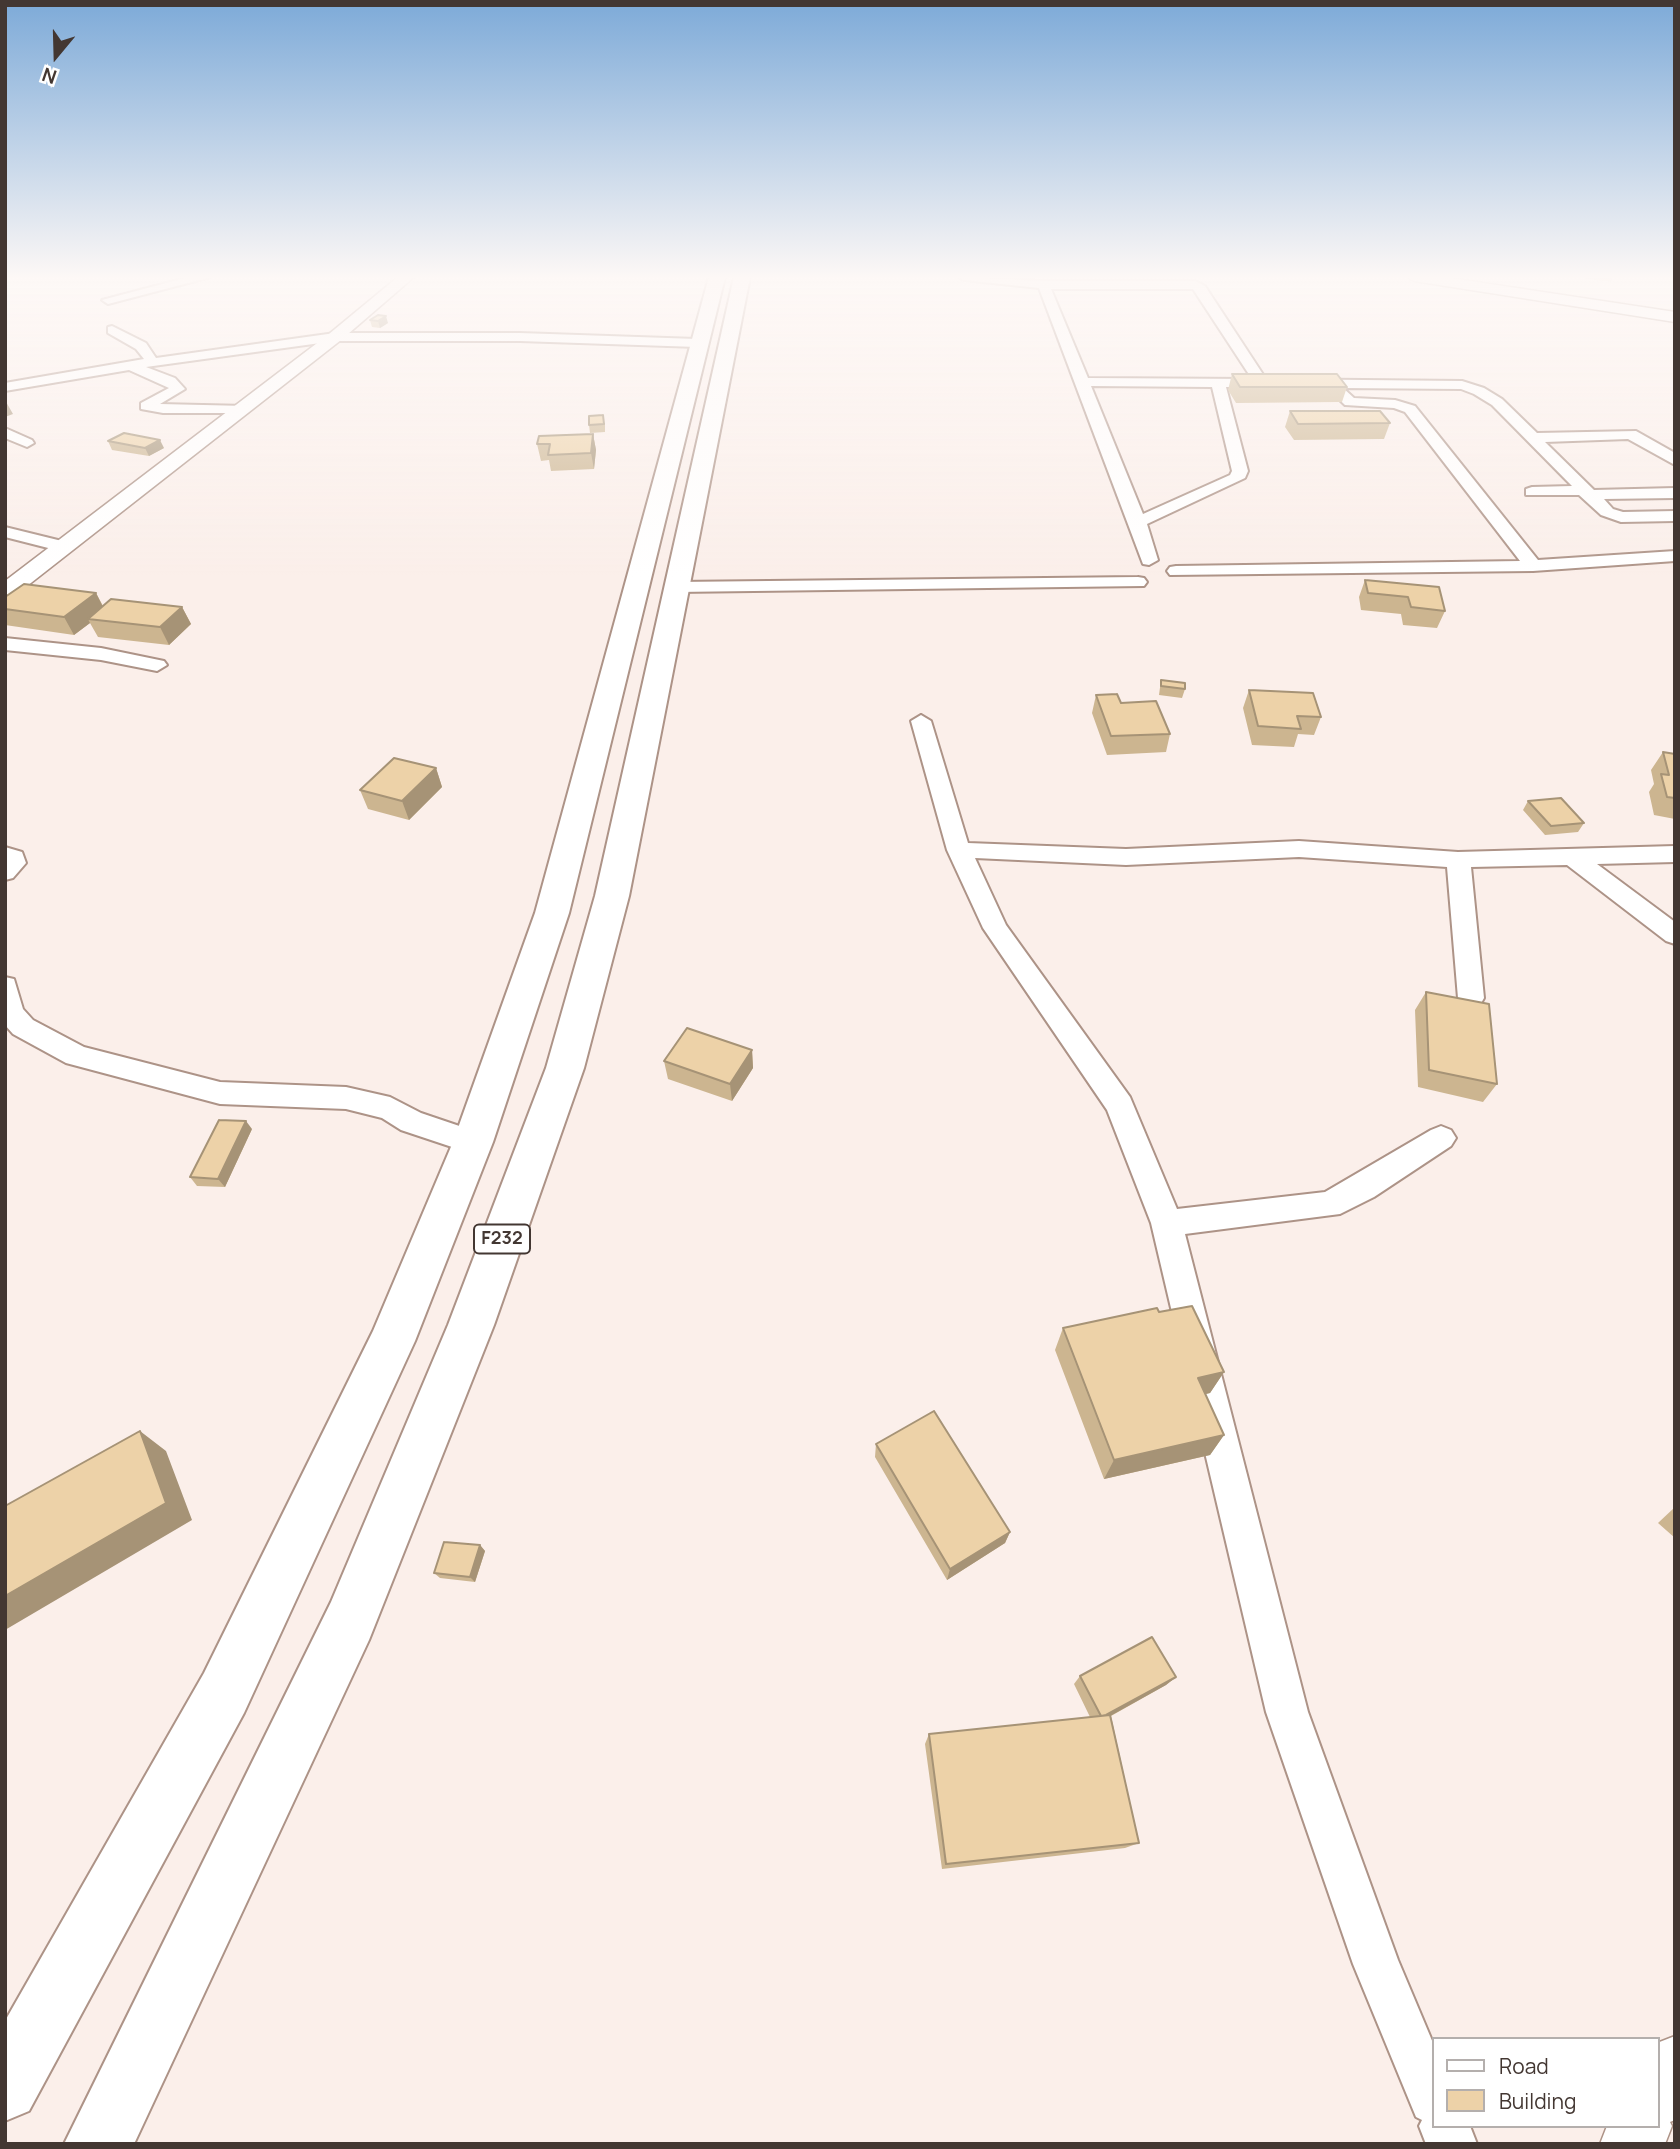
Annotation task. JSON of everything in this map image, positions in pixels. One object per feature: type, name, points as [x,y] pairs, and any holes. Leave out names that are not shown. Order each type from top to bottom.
[{"type":"highway","points":[[5,2087],[224,1693],[392,1341],[473,1142],[552,913],[688,377]]},
{"type":"highway","name":"F232","points":[[98,2144],[351,1621],[471,1325],[565,1068],[612,896],[721,377]]},
{"type":"street","points":[[5,387],[67,377]]},
{"type":"street","points":[[160,377],[170,381],[178,389],[146,406],[163,409],[242,409]]},
{"type":"street","points":[[5,592],[283,377]]},
{"type":"street","points":[[1081,377],[1138,522],[1149,560]]},
{"type":"street","points":[[1258,377],[1261,382]]},
{"type":"street","points":[[1083,382],[1462,385],[1490,397],[1585,493],[1613,515],[1672,519]]},
{"type":"street","points":[[1138,522],[1237,478],[1240,471],[1219,382]]},
{"type":"street","points":[[1328,382],[1350,402],[1395,404],[1409,409],[1533,566]]},
{"type":"street","points":[[5,432],[27,443]]},
{"type":"street","points":[[1531,438],[1631,434],[1675,460]]},
{"type":"street","points":[[1532,492],[1675,493]]},
{"type":"street","points":[[5,532],[64,547]]},
{"type":"street","points":[[1675,533],[1639,536],[1666,557],[1675,575]]},
{"type":"street","points":[[1145,580],[1135,562],[1149,560],[1165,563],[1177,571],[1533,566],[1666,557]]},
{"type":"street","points":[[678,580],[1145,580],[1177,578],[1177,571]]},
{"type":"street","points":[[5,644],[101,654],[157,665]]},
{"type":"street","points":[[921,721],[959,850],[995,928],[1119,1105],[1167,1223],[1287,1712],[1376,1964],[1432,2098]]},
{"type":"street","points":[[959,850],[1126,857],[1299,849],[1458,860],[1675,854]]},
{"type":"street","points":[[5,855],[14,857],[14,863],[5,872]]},
{"type":"street","points":[[1572,857],[1675,935]]},
{"type":"street","points":[[1458,860],[1471,998]]},
{"type":"street","points":[[5,986],[10,1013],[23,1027],[76,1056],[220,1093],[346,1098],[390,1108],[411,1122],[473,1142]]},
{"type":"street","points":[[1167,1223],[1329,1205],[1363,1188],[1441,1138]]},
{"type":"street","points":[[1659,2094],[1675,2066]]},
{"type":"street","points":[[1445,2128],[1452,2144]]},
{"type":"street","points":[[1631,2144],[1640,2128]]},
{"type":"building","points":[[1234,377],[1340,377],[1347,387],[1240,387]]},
{"type":"building","points":[[1290,411],[1380,411],[1390,423],[1298,424]]},
{"type":"building","points":[[603,415],[604,424],[589,425],[589,416]]},
{"type":"building","points":[[124,433],[160,440],[145,448],[108,441]]},
{"type":"building","points":[[593,434],[591,453],[548,455],[550,444],[537,444],[539,436]]},
{"type":"building","points":[[1365,580],[1439,587],[1445,611],[1411,607],[1408,597],[1368,593]]},
{"type":"building","points":[[24,584],[96,593],[64,617],[5,609],[5,597]]},
{"type":"building","points":[[111,599],[182,607],[160,627],[88,619]]},
{"type":"building","points":[[1161,680],[1185,683],[1185,689],[1161,686]]},
{"type":"building","points":[[1249,690],[1313,693],[1321,717],[1297,716],[1301,729],[1258,726]]},
{"type":"building","points":[[1117,694],[1121,703],[1156,701],[1170,734],[1111,736],[1096,695]]},
{"type":"building","points":[[1663,752],[1675,754],[1675,798],[1667,797],[1661,774],[1669,775]]},
{"type":"building","points":[[394,758],[436,768],[402,801],[360,790]]},
{"type":"building","points":[[1561,798],[1584,823],[1551,826],[1528,801]]},
{"type":"building","points":[[1426,992],[1489,1004],[1497,1084],[1429,1070]]},
{"type":"building","points":[[687,1028],[752,1050],[730,1084],[664,1061]]},
{"type":"building","points":[[219,1120],[246,1121],[218,1179],[190,1177]]},
{"type":"building","points":[[1192,1306],[1224,1372],[1198,1378],[1224,1435],[1114,1460],[1063,1328],[1157,1308],[1159,1312]]},
{"type":"building","points":[[934,1411],[1010,1532],[950,1569],[876,1444]]},
{"type":"building","points":[[140,1431],[166,1503],[5,1596],[5,1506]]},
{"type":"building","points":[[444,1542],[480,1545],[470,1577],[434,1573]]},
{"type":"building","points":[[1152,1637],[1176,1677],[1101,1716],[1080,1676]]},
{"type":"building","points":[[1110,1715],[1139,1843],[946,1864],[929,1734]]}]
